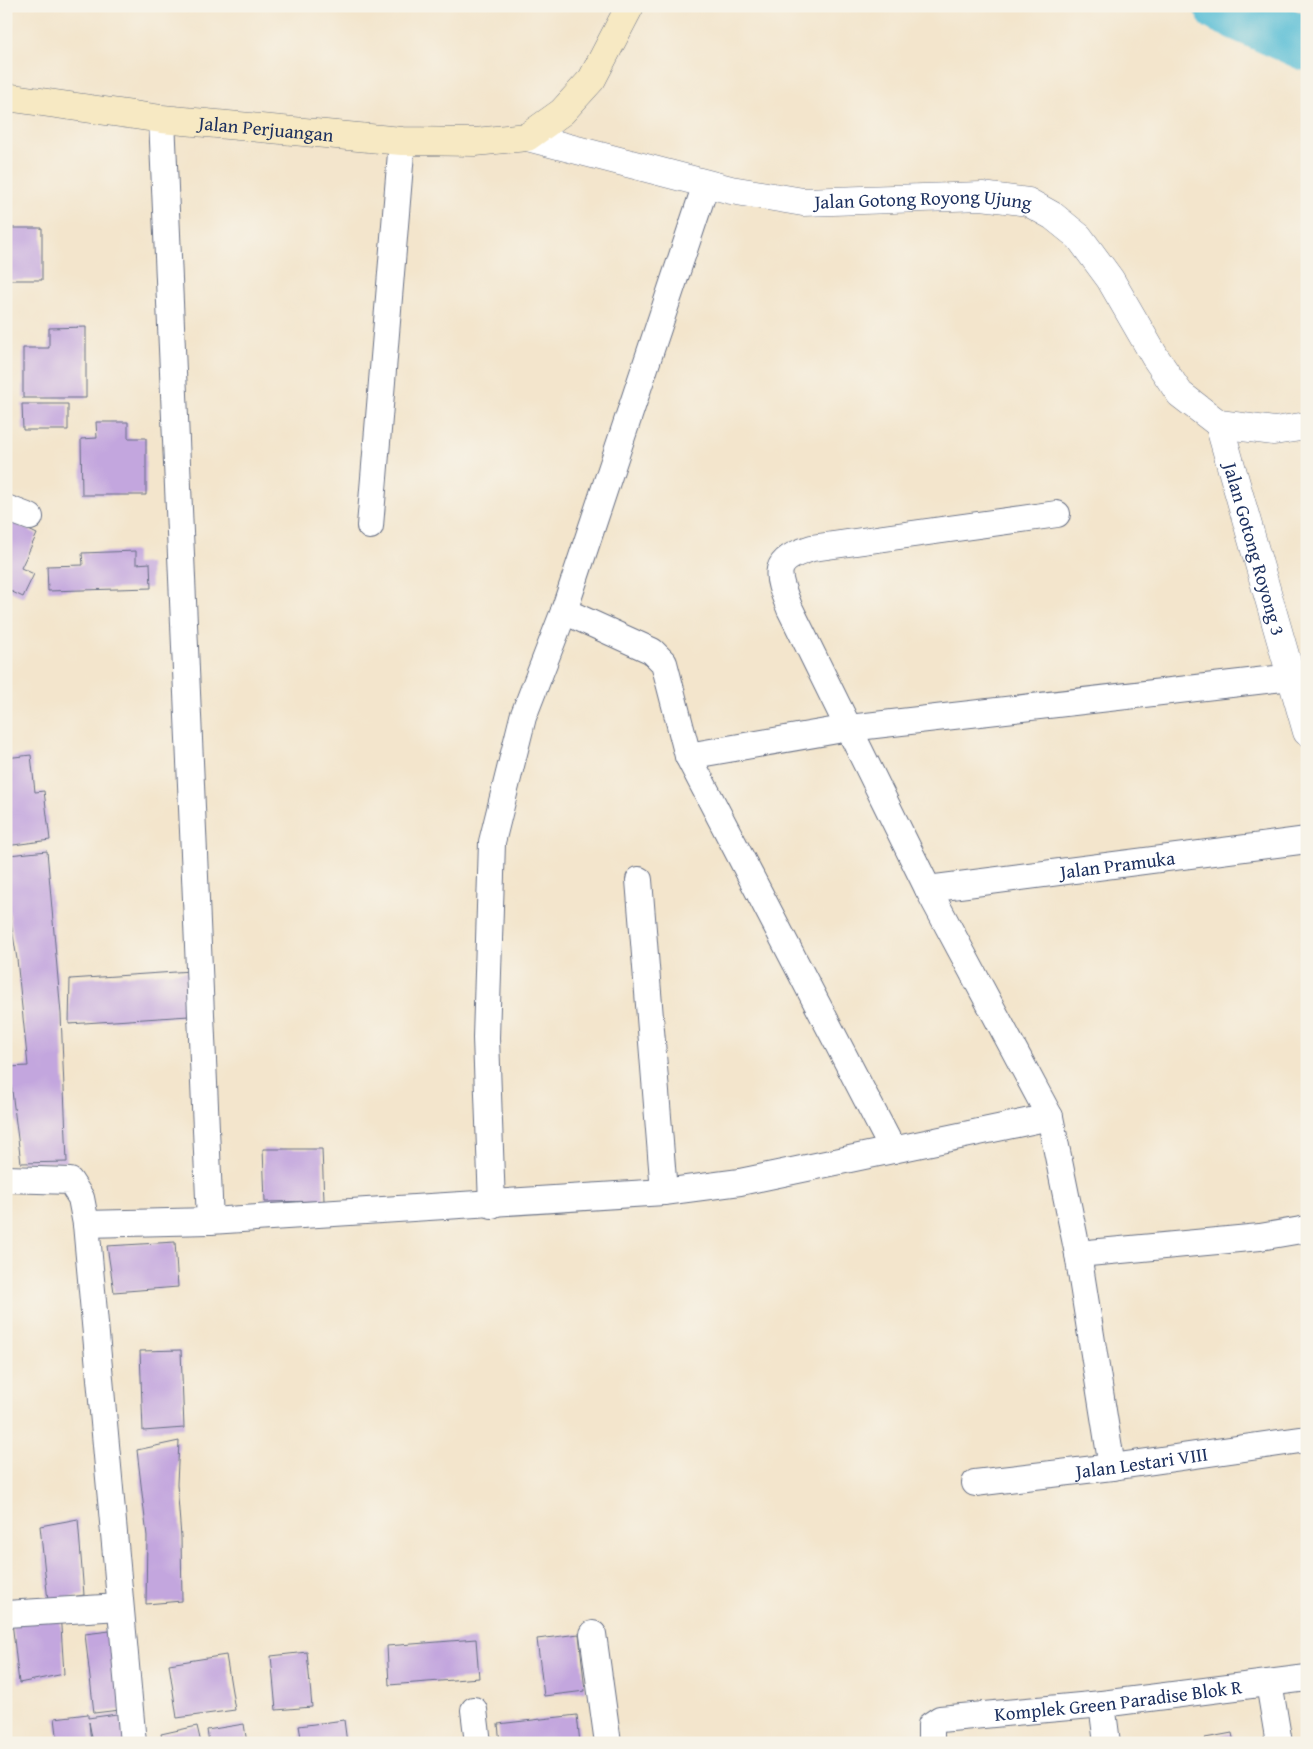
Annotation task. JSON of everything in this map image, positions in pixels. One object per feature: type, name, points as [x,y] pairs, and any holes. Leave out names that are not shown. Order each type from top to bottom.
[{"type":"main road","points":[[527,137],[562,112],[592,79],[630,6]]},
{"type":"main road","name":"Jalan Perjuangan","points":[[6,97],[162,119],[402,142],[475,142],[527,137]]},
{"type":"street","points":[[162,119],[210,1221]]},
{"type":"street","name":"Jalan Gotong Royong Ujung","points":[[527,137],[706,184],[803,202],[982,196],[1028,202],[1053,216],[1079,237],[1110,279],[1155,357],[1180,394],[1219,424]]},
{"type":"street","points":[[370,526],[402,142]]},
{"type":"street","points":[[492,1205],[486,1038],[492,842],[523,717],[564,611],[706,184]]},
{"type":"street","points":[[1219,424],[1274,431],[1307,426]]},
{"type":"street","name":"Jalan Gotong Royong 3","points":[[1219,424],[1307,732]]},
{"type":"street","points":[[6,508],[30,517]]},
{"type":"street","points":[[1057,514],[812,548],[792,554],[784,560],[780,569],[779,583],[928,889],[1050,1117],[1078,1254],[1112,1467]]},
{"type":"street","points":[[564,611],[652,650],[664,663],[688,756],[893,1150]]},
{"type":"street","points":[[688,756],[848,728],[1292,677]]},
{"type":"street","name":"Jalan Pramuka","points":[[928,889],[1307,840]]},
{"type":"street","points":[[639,880],[664,1192]]},
{"type":"street","points":[[86,1224],[210,1221],[492,1205],[664,1192],[740,1182],[1050,1117]]},
{"type":"street","points":[[6,1179],[70,1181],[81,1198],[86,1224],[133,1743]]},
{"type":"street","points":[[1078,1254],[1260,1237],[1307,1229]]},
{"type":"street","name":"Jalan Lestari VIII","points":[[975,1483],[1112,1467],[1307,1438]]},
{"type":"street","points":[[6,1614],[120,1607]]},
{"type":"street","points":[[593,1634],[608,1743]]},
{"type":"street","name":"Komplek Green Paradise Blok R","points":[[931,1734],[940,1720],[1102,1704],[1307,1678]]},
{"type":"street","points":[[1270,1683],[1279,1743]]},
{"type":"street","points":[[1102,1704],[1107,1743]]},
{"type":"street","points":[[474,1710],[478,1743]]},
{"type":"building","points":[[7,228],[42,228],[42,280],[7,280]]},
{"type":"building","points":[[86,327],[86,398],[23,398],[23,348],[49,348],[49,328]]},
{"type":"building","points":[[22,404],[68,404],[68,430],[23,430]]},
{"type":"building","points":[[96,422],[128,422],[128,438],[146,438],[146,495],[82,495],[81,439],[97,438]]},
{"type":"building","points":[[6,519],[37,534],[21,568],[34,574],[23,597],[6,589]]},
{"type":"building","points":[[136,551],[136,564],[150,563],[151,588],[48,591],[47,566],[83,565],[82,553]]},
{"type":"building","points":[[31,755],[35,792],[44,791],[50,840],[6,846],[6,758]]},
{"type":"building","points":[[47,851],[61,1014],[67,1162],[21,1163],[9,1067],[28,1066],[17,959],[8,905],[9,855]]},
{"type":"building","points":[[191,971],[189,1016],[69,1024],[70,979]]},
{"type":"building","points":[[263,1149],[322,1149],[324,1201],[265,1202]]},
{"type":"building","points":[[175,1242],[178,1287],[114,1292],[107,1246]]},
{"type":"building","points":[[181,1350],[184,1428],[143,1431],[140,1351]]},
{"type":"building","points":[[179,1441],[177,1484],[181,1537],[182,1601],[146,1604],[147,1536],[137,1450]]},
{"type":"building","points":[[78,1519],[84,1595],[48,1601],[40,1526]]},
{"type":"building","points":[[60,1611],[64,1674],[19,1683],[11,1613]]},
{"type":"building","points":[[118,1630],[128,1709],[94,1713],[85,1634]]},
{"type":"building","points":[[579,1634],[585,1691],[544,1696],[537,1639]]},
{"type":"building","points":[[476,1639],[479,1678],[389,1685],[387,1646]]},
{"type":"building","points":[[307,1652],[312,1707],[276,1710],[271,1656]]},
{"type":"building","points":[[226,1655],[235,1710],[177,1718],[169,1664]]},
{"type":"building","points":[[6,1659],[10,1677],[6,1678]]},
{"type":"building","points":[[124,1713],[128,1743],[93,1743],[89,1722],[91,1743],[58,1743],[55,1718],[88,1714],[88,1718]]},
{"type":"building","points":[[577,1715],[580,1743],[500,1743],[498,1724]]},
{"type":"building","points":[[344,1720],[347,1743],[302,1743],[299,1726]]},
{"type":"building","points":[[244,1724],[247,1743],[209,1743],[207,1730]]},
{"type":"building","points":[[197,1726],[201,1743],[163,1743],[161,1734]]},
{"type":"building","points":[[1232,1733],[1234,1743],[1205,1743],[1205,1738]]},
{"type":"waterway","points":[[1221,6],[1307,44]]}]
